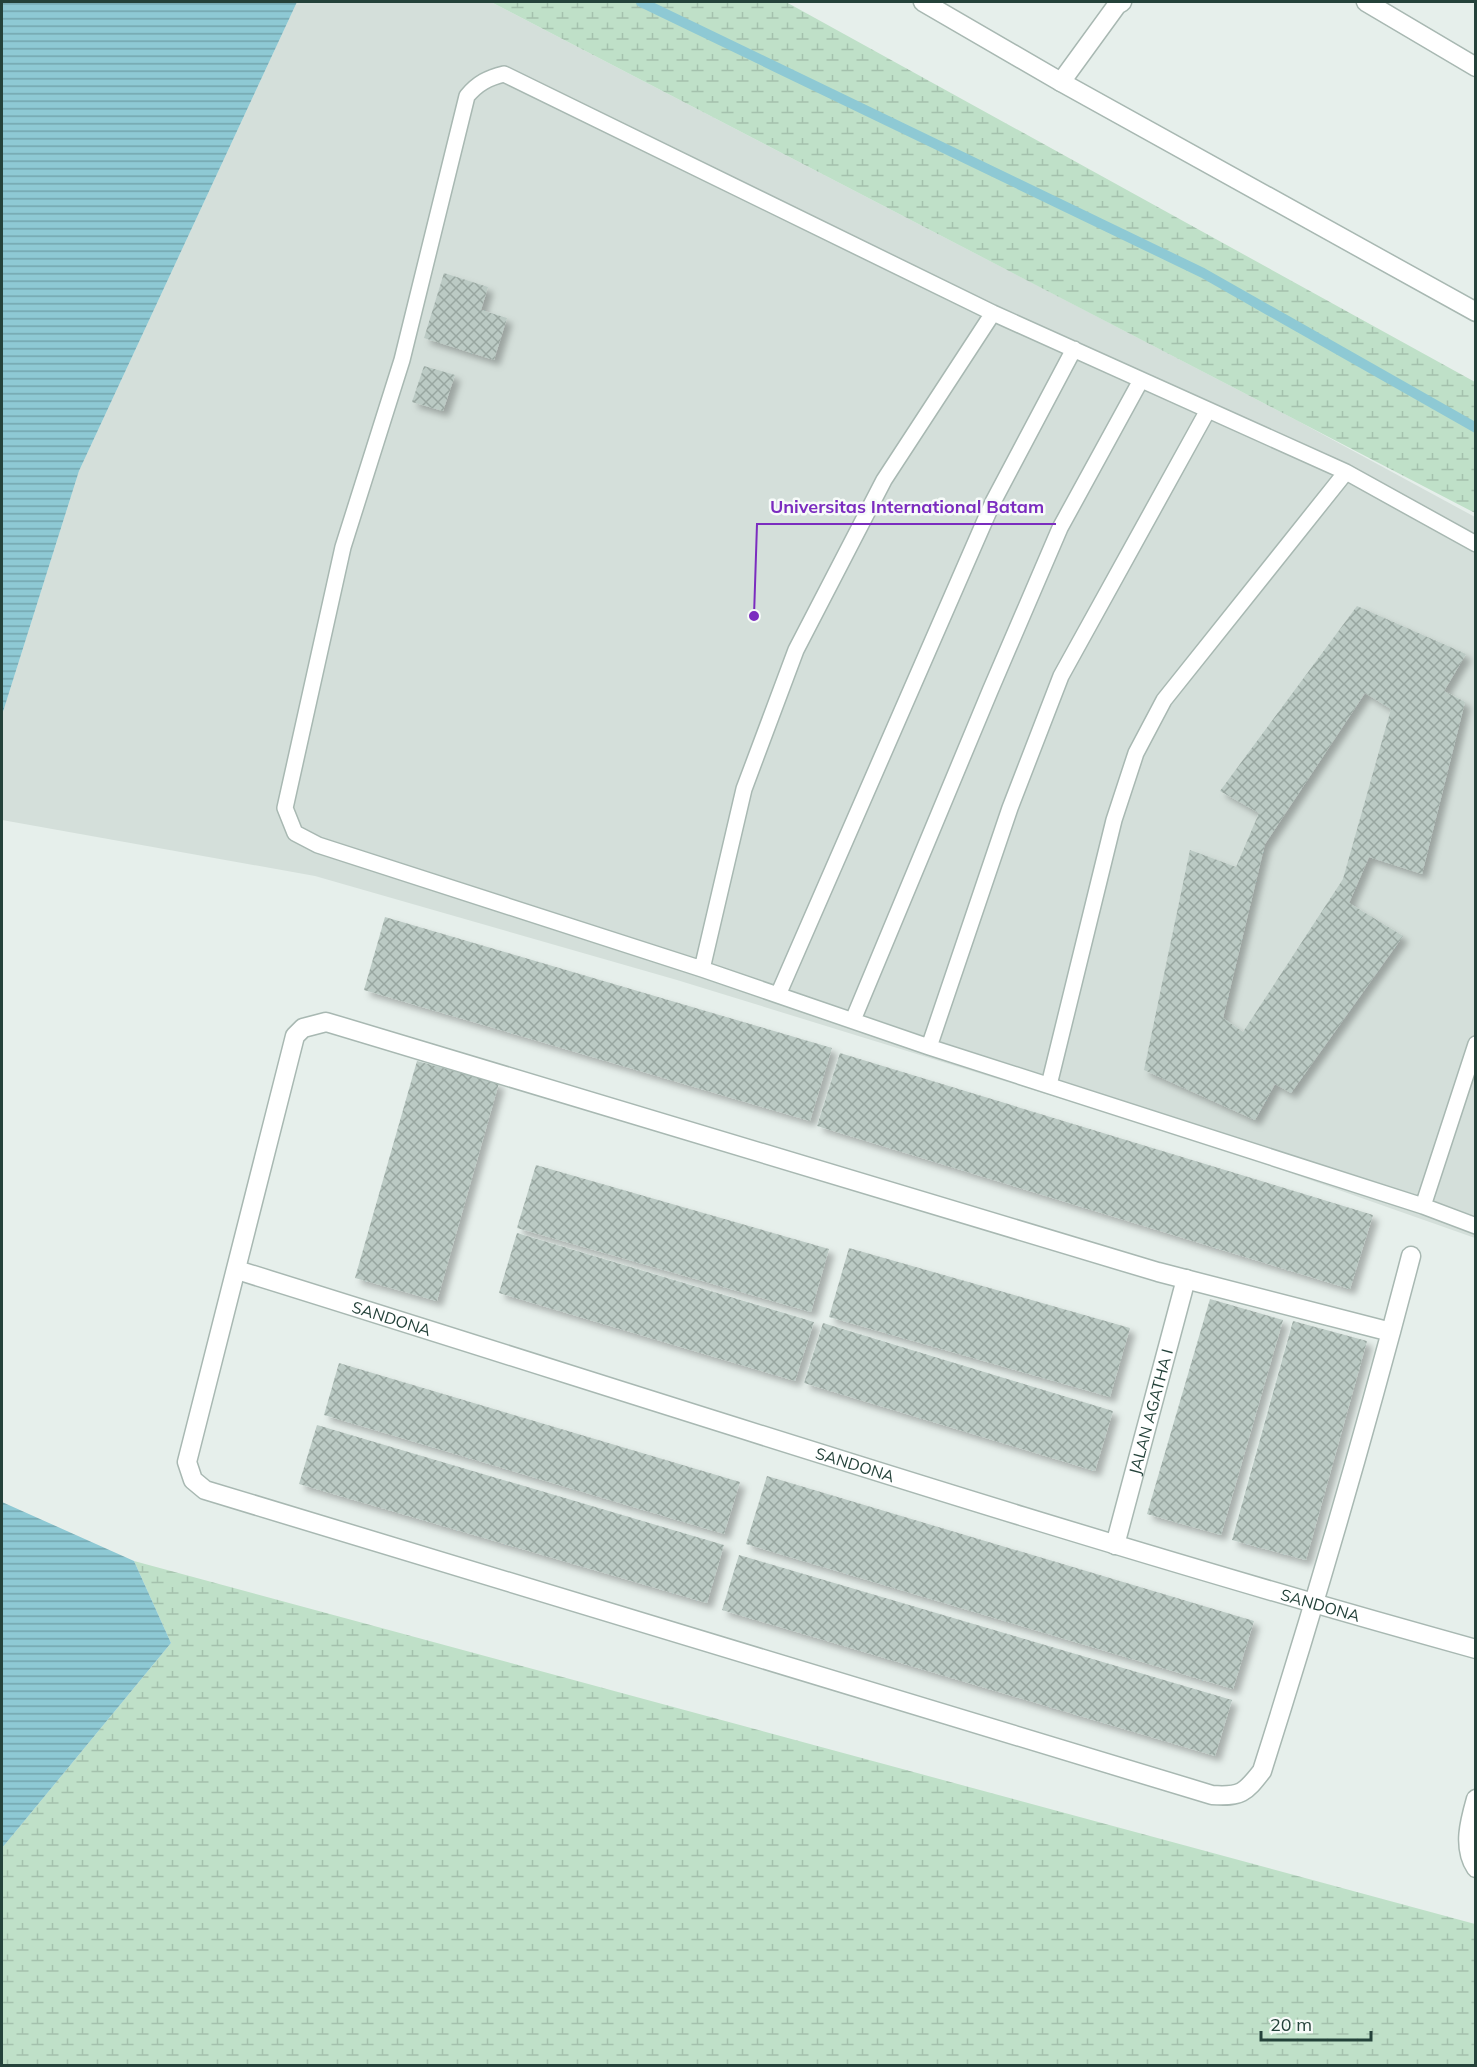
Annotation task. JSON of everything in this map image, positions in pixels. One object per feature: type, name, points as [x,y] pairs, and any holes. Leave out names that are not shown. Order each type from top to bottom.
[{"type":"street","points":[[923,2],[1061,82],[1476,312]]},
{"type":"street","points":[[1061,82],[1117,4],[1122,2]]},
{"type":"street","points":[[1366,2],[1476,67]]},
{"type":"street","points":[[1391,1332],[1186,1279],[326,1022],[303,1028],[295,1036],[187,1462],[193,1480],[205,1490],[1212,1795],[1232,1797],[1248,1789],[1262,1771],[1314,1604],[1391,1332],[1411,1256]]},
{"type":"street","name":"SANDONA","points":[[237,1270],[1116,1545],[1314,1604],[1476,1648]]},
{"type":"street","name":"JALAN AGATHA I","points":[[1116,1545],[1186,1279]]},
{"type":"street","points":[[1476,1799],[1470,1818],[1468,1844],[1472,1863],[1476,1868]]},
{"type":"lane","points":[[1476,544],[1346,471],[993,313],[504,74],[484,81],[467,96],[402,360],[343,547],[285,808],[295,832],[318,845],[702,969],[929,1047],[1423,1206],[1476,1226]]},
{"type":"lane","points":[[702,969],[744,789],[796,651],[884,480],[993,313]]},
{"type":"lane","points":[[778,995],[993,502],[1074,350]]},
{"type":"lane","points":[[854,1020],[985,702],[1060,528],[1142,380]]},
{"type":"lane","points":[[929,1047],[1010,808],[1061,676],[1208,410]]},
{"type":"lane","points":[[1048,1085],[1114,820],[1136,753],[1164,700],[1346,471]]},
{"type":"lane","points":[[1423,1206],[1476,1044]]},
{"type":"shaded area","points":[[297,2],[491,2],[1298,421],[1475,517],[1475,1238],[1205,1143],[677,980],[315,876],[2,820],[2,715],[79,471]]},
{"type":"green space","points":[[491,2],[786,2],[1475,382],[1475,513]]},
{"type":"green space","points":[[134,1561],[1475,1924],[1475,2065],[2,2066],[2,1848],[171,1643]]},
{"type":"water","points":[[2,2],[297,2],[79,471],[2,715]]},
{"type":"water","points":[[2,1502],[134,1561],[171,1643],[2,1848]]},
{"type":"building","points":[[444,273],[488,287],[481,310],[507,318],[494,360],[424,338]]},
{"type":"building","points":[[424,366],[455,375],[443,411],[412,402]]},
{"type":"building","points":[[1357,606],[1466,654],[1444,691],[1465,702],[1422,874],[1369,857],[1349,903],[1403,936],[1291,1093],[1275,1084],[1255,1120],[1144,1070],[1190,850],[1236,867],[1259,813],[1220,791]],"holes":[[[1365,693],[1391,709],[1343,879],[1243,1032],[1223,1018],[1265,844]]]},
{"type":"building","points":[[385,917],[832,1048],[810,1121],[364,990]]},
{"type":"building","points":[[840,1053],[1373,1215],[1350,1289],[817,1126]]},
{"type":"building","points":[[417,1061],[499,1083],[437,1301],[355,1278]]},
{"type":"building","points":[[536,1165],[829,1249],[811,1312],[517,1228]]},
{"type":"building","points":[[517,1233],[814,1322],[795,1381],[499,1293]]},
{"type":"building","points":[[849,1248],[1130,1328],[1110,1397],[829,1317]]},
{"type":"building","points":[[1210,1299],[1283,1320],[1221,1535],[1147,1514]]},
{"type":"building","points":[[1293,1321],[1367,1341],[1306,1560],[1232,1540]]},
{"type":"building","points":[[823,1323],[1113,1411],[1095,1471],[804,1383]]},
{"type":"building","points":[[339,1363],[740,1482],[724,1534],[324,1415]]},
{"type":"building","points":[[317,1425],[724,1545],[707,1603],[299,1484]]},
{"type":"building","points":[[767,1476],[1254,1621],[1233,1689],[746,1544]]},
{"type":"building","points":[[739,1555],[1232,1700],[1215,1756],[722,1610]]},
{"type":"waterway","points":[[641,2],[1203,273],[1476,428]]},
{"type":"place","name":"Universitas International Batam","points":[[754,616]]}]
